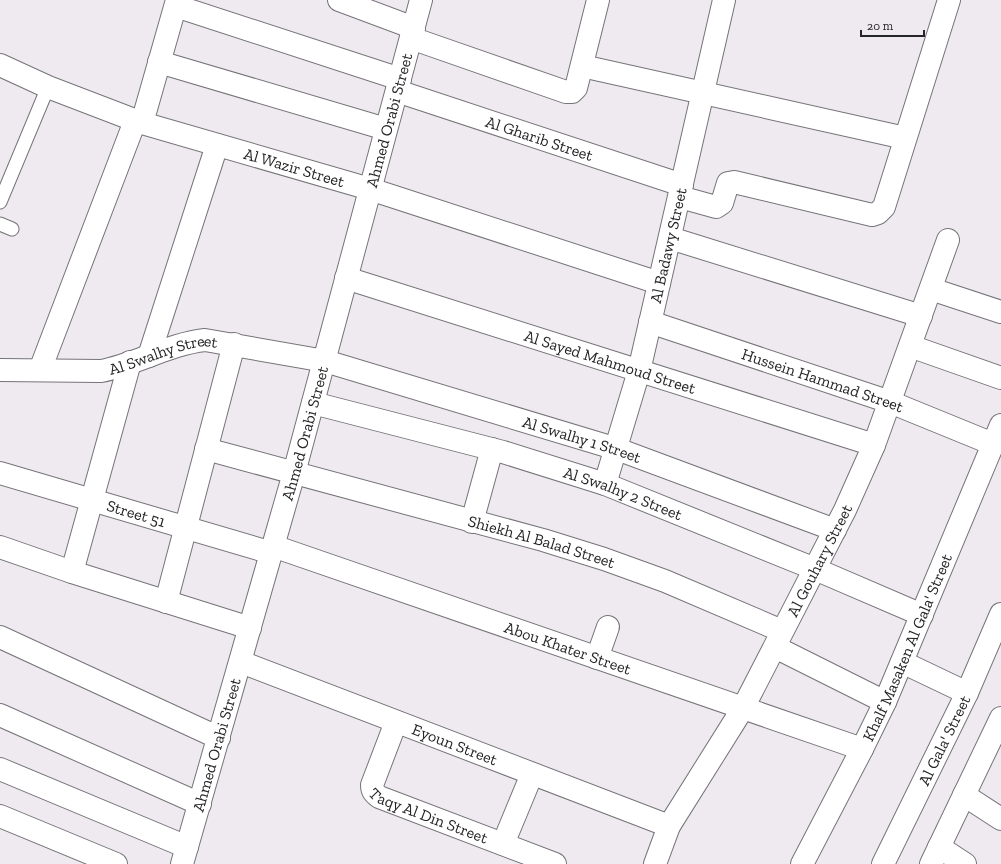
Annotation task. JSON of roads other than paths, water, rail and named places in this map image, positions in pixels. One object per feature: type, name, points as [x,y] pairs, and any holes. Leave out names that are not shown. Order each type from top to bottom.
[{"type":"street","points":[[339,0],[412,33],[566,92],[572,92],[576,88],[598,0]]},
{"type":"street","name":"Ahmed Orabi Street","points":[[185,855],[241,662],[325,361],[421,0]]},
{"type":"street","points":[[582,66],[905,138],[949,0]]},
{"type":"street","name":"Al Badawy Street","points":[[605,484],[617,449],[639,370],[681,191],[720,1]]},
{"type":"street","points":[[40,370],[138,122],[159,62],[176,3]]},
{"type":"street","name":"Al Gharib Street","points":[[176,3],[681,191],[718,207],[722,203],[728,183],[734,182],[872,215],[878,213],[884,206],[905,138]]},
{"type":"street","points":[[159,62],[386,129]]},
{"type":"street","name":"Al Wazir Street","points":[[0,65],[48,87],[138,122],[370,190],[659,283]]},
{"type":"street","points":[[72,572],[92,500],[139,359],[217,145]]},
{"type":"street","points":[[670,238],[921,316]]},
{"type":"street","name":"Al Gouhary Street","points":[[654,864],[669,826],[743,708],[835,530],[874,445],[948,240]]},
{"type":"street","name":"Al Sayed Mahmoud Street","points":[[346,278],[874,445]]},
{"type":"street","points":[[931,289],[1001,312]]},
{"type":"street","name":"Hussein Hammad Street","points":[[650,322],[890,402],[993,444]]},
{"type":"street","name":"Al Swalhy Street","points":[[0,370],[101,371],[117,368],[139,359],[192,342],[205,340],[325,361]]},
{"type":"street","points":[[166,602],[234,344]]},
{"type":"street","points":[[910,346],[1001,378]]},
{"type":"street","name":"Al Swalhy 1 Street","points":[[325,361],[617,449],[835,530]]},
{"type":"street","name":"Al Swalhy 2 Street","points":[[313,403],[492,449],[605,484],[815,569],[922,616]]},
{"type":"street","name":"Khalf Masaken Al Gala' Street","points":[[802,864],[862,750],[885,702],[1001,425]]},
{"type":"street","name":"Shiekh Al Balad Street","points":[[206,449],[543,540],[604,559],[665,581],[778,639],[885,702]]},
{"type":"street","points":[[472,522],[492,449]]},
{"type":"street","name":"Street 51","points":[[0,473],[186,527],[272,550]]},
{"type":"street","points":[[0,547],[72,572],[250,628]]},
{"type":"street","name":"Abou Khater Street","points":[[272,550],[597,658],[862,750]]},
{"type":"street","name":"Al Gala' Street","points":[[883,864],[967,693],[1001,614]]},
{"type":"street","points":[[597,658],[608,627]]},
{"type":"street","points":[[0,636],[219,738]]},
{"type":"street","name":"Eyoun Street","points":[[241,662],[669,826]]},
{"type":"street","points":[[902,662],[967,693]]},
{"type":"street","points":[[0,715],[200,804]]},
{"type":"street","points":[[965,864],[935,856],[1001,718]]},
{"type":"street","name":"Taqy Al Din Street","points":[[396,722],[372,786],[372,790],[379,797],[555,864]]},
{"type":"street","points":[[0,769],[185,855]]},
{"type":"street","points":[[503,844],[532,774]]},
{"type":"street","points":[[964,795],[1001,818]]},
{"type":"street","points":[[0,816],[116,864]]},
{"type":"lane","points":[[0,202],[48,87]]}]
